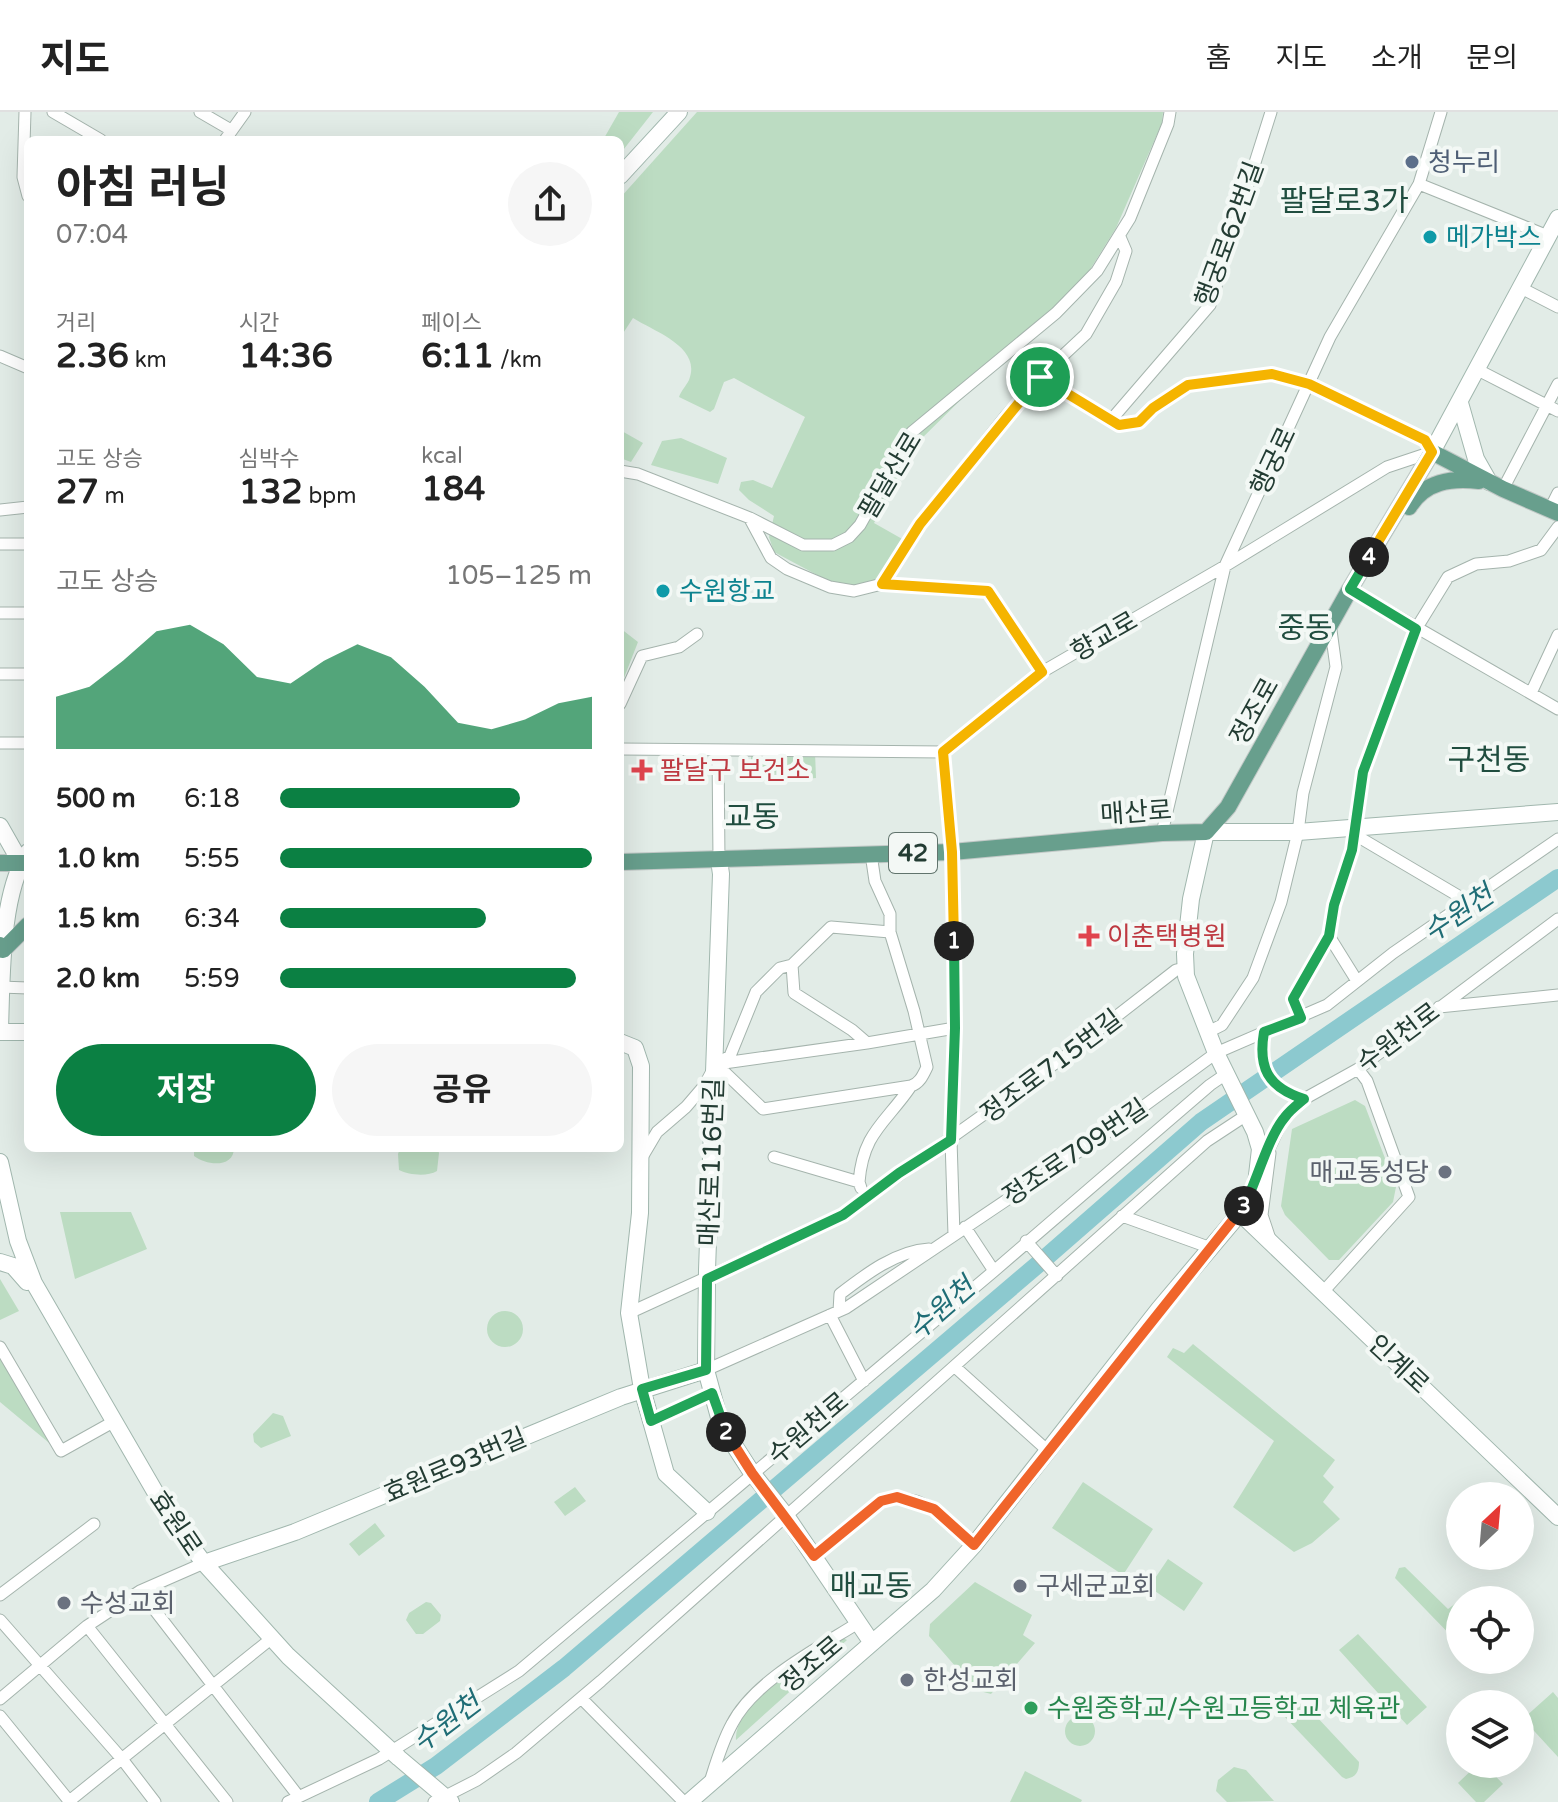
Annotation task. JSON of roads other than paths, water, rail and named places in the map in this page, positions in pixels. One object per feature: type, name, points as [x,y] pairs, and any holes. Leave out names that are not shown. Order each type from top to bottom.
[{"type":"main road","points":[[1432,452],[1554,511]]},
{"type":"main road","name":"정조로","points":[[1206,832],[1228,807],[1330,623],[1432,452]]},
{"type":"main road","points":[[1388,525],[1404,517],[1419,492],[1429,487],[1452,480],[1496,485]]},
{"type":"main road","name":"매산로","points":[[624,862],[952,852],[1162,833],[1206,832]]},
{"type":"main road","points":[[0,863],[24,859]]},
{"type":"main road","points":[[1,948],[24,928]]},
{"type":"street","points":[[24,136],[25,112]]},
{"type":"street","points":[[53,112],[94,136]]},
{"type":"street","points":[[200,112],[228,135],[245,112]]},
{"type":"street","points":[[624,172],[679,112]]},
{"type":"street","name":"팔달산로","points":[[624,473],[638,474],[750,518],[803,545],[833,545],[849,537],[860,525],[912,432],[1056,313],[1097,271],[1130,218],[1170,112]]},
{"type":"street","name":"행궁로62번길","points":[[1111,420],[1210,305],[1271,112]]},
{"type":"street","name":"행궁로","points":[[1162,833],[1225,566],[1330,337],[1419,184],[1441,112]]},
{"type":"street","points":[[24,144],[24,181]]},
{"type":"street","points":[[1419,184],[1548,236]]},
{"type":"street","name":"정조로","points":[[1432,452],[1558,218]]},
{"type":"street","points":[[882,584],[920,524],[1040,377],[1086,334],[1116,282],[1126,251],[1120,237]]},
{"type":"street","points":[[1521,288],[1558,307]]},
{"type":"street","points":[[0,356],[24,366]]},
{"type":"street","points":[[1478,370],[1552,408]]},
{"type":"street","points":[[1040,377],[1119,425],[1139,422],[1153,408],[1188,385],[1272,374],[1309,384],[1425,440],[1432,452]]},
{"type":"street","points":[[1460,403],[1476,459],[1496,485],[1552,408],[1558,384]]},
{"type":"street","name":"향교로","points":[[943,752],[1042,672],[1387,467],[1432,452]]},
{"type":"street","points":[[1554,511],[1558,493]]},
{"type":"street","points":[[0,510],[24,507]]},
{"type":"street","points":[[750,518],[771,558],[787,569],[830,587],[854,591],[882,584],[988,591],[1042,672]]},
{"type":"street","points":[[1301,1018],[1293,999],[1329,936],[1334,905],[1352,850],[1363,772],[1416,629],[1448,577],[1476,564],[1509,561],[1541,550],[1558,527]]},
{"type":"street","points":[[0,544],[24,544]]},
{"type":"street","points":[[1350,589],[1558,709]]},
{"type":"street","points":[[0,613],[24,613]]},
{"type":"street","points":[[1208,1032],[1222,1025],[1253,978],[1281,902],[1298,832],[1303,793],[1336,667],[1336,648],[1330,623]]},
{"type":"street","points":[[624,695],[642,656],[679,647],[697,634]]},
{"type":"street","points":[[1531,693],[1558,635]]},
{"type":"street","points":[[0,674],[24,674]]},
{"type":"street","points":[[0,743],[24,743]]},
{"type":"street","points":[[624,749],[943,752],[952,852],[955,1028],[951,1140],[954,1235]]},
{"type":"street","points":[[718,750],[719,860]]},
{"type":"street","name":"매산로","points":[[1206,832],[1298,832],[1558,812]]},
{"type":"street","points":[[0,826],[24,856]]},
{"type":"street","points":[[1354,828],[1362,839],[1467,901]]},
{"type":"street","name":"정조로","points":[[581,1698],[687,1802],[933,1590],[974,1545],[1159,1309],[1240,1213],[1256,1184],[1260,1149],[1255,1132],[1216,1053],[1185,968],[1191,899],[1206,832]]},
{"type":"street","points":[[1216,1053],[1327,1005],[1467,901],[1558,839]]},
{"type":"street","points":[[864,1198],[859,1182],[869,1138],[927,1067],[890,932],[890,914],[875,881],[871,854]]},
{"type":"street","name":"매산로116번길","points":[[719,860],[706,1370],[721,1425],[872,1643]]},
{"type":"street","points":[[24,865],[1,948],[0,1030],[24,1032]]},
{"type":"street","name":"수원천로","points":[[1259,1170],[1283,1119],[1304,1099],[1358,1069],[1558,919]]},
{"type":"street","name":"매산로116번길","points":[[641,1159],[657,1132],[686,1107],[704,1086],[716,1064],[730,1056],[756,992],[780,968],[792,965],[831,927],[890,932]]},
{"type":"street","points":[[1329,936],[1357,981]]},
{"type":"street","points":[[792,965],[794,993],[867,1043]]},
{"type":"street","name":"정조로715번길","points":[[629,1313],[843,1215],[1094,1035],[1176,970],[1185,968]]},
{"type":"street","points":[[1,987],[24,988]]},
{"type":"street","points":[[1439,1007],[1558,995]]},
{"type":"street","name":"매산로116번길","points":[[716,1064],[955,1028]]},
{"type":"street","points":[[1264,1032],[1261,1064],[1285,1091],[1304,1099]]},
{"type":"street","points":[[624,1044],[635,1048],[641,1066],[640,1213],[629,1313],[642,1389],[666,1474],[707,1512]]},
{"type":"street","name":"정조로709번길","points":[[706,1370],[834,1313],[1118,1125],[1216,1053]]},
{"type":"street","name":"매산로116번길","points":[[716,1064],[763,1109],[911,1086]]},
{"type":"street","points":[[1322,1293],[1409,1197],[1367,1081],[1358,1069]]},
{"type":"street","name":"수원천로","points":[[293,1799],[395,1754],[519,1671],[754,1476],[1210,1085],[1227,1076]]},
{"type":"street","name":"수원천로","points":[[441,1797],[477,1780],[516,1753],[581,1698],[784,1514],[955,1367],[1207,1141],[1244,1114]]},
{"type":"street","points":[[1271,1242],[1262,1215],[1272,1143]]},
{"type":"street","points":[[774,1157],[859,1182]]},
{"type":"street","name":"효원로","points":[[1,1170],[4,1212],[41,1298],[172,1521],[204,1563],[272,1638],[441,1797]]},
{"type":"street","name":"인계로","points":[[1240,1213],[1558,1517]]},
{"type":"street","points":[[1122,1216],[1211,1248]]},
{"type":"street","points":[[965,1227],[994,1271]]},
{"type":"street","points":[[1026,1241],[1057,1276]]},
{"type":"street","points":[[0,1262],[17,1269],[41,1298]]},
{"type":"street","points":[[834,1313],[864,1381]]},
{"type":"street","points":[[0,1347],[61,1451],[113,1422]]},
{"type":"street","points":[[955,1367],[1048,1451]]},
{"type":"street","name":"효원로93번길","points":[[204,1563],[295,1532],[642,1389],[706,1370]]},
{"type":"street","points":[[651,1421],[712,1393]]},
{"type":"street","points":[[814,1556],[881,1501],[897,1497],[934,1509],[974,1545]]},
{"type":"street","points":[[0,1595],[94,1524]]},
{"type":"street","points":[[0,1699],[87,1626],[140,1591],[204,1563]]},
{"type":"street","points":[[140,1591],[293,1799]]},
{"type":"street","points":[[0,1620],[122,1759],[155,1802]]},
{"type":"street","name":"정조로","points":[[709,1783],[733,1720],[760,1690],[858,1623]]},
{"type":"street","points":[[87,1626],[227,1802]]},
{"type":"street","points":[[0,1716],[69,1802],[272,1638]]},
{"type":"waterway","name":"수원천","points":[[378,1802],[436,1766],[564,1668],[1201,1122],[1558,878]]},
{"type":"place","name":"청누리","points":[[1412,162]]},
{"type":"place","name":"메가박스","points":[[1430,237]]},
{"type":"place","name":"수원항교","points":[[663,591]]},
{"type":"place","name":"팔달구 보건소","points":[[642,770]]},
{"type":"place","name":"이춘택병원","points":[[1089,936]]},
{"type":"place","name":"매교동성당","points":[[1445,1172]]},
{"type":"place","name":"구세군교회","points":[[1020,1586]]},
{"type":"place","name":"수성교회","points":[[64,1603]]},
{"type":"place","name":"한성교회","points":[[907,1680]]},
{"type":"place","name":"수원중학교/수원고등학교 체육관","points":[[1031,1708]]},
{"type":"district","name":"팔달로3가","points":[[1344,201]]},
{"type":"district","name":"중동","points":[[1305,628]]},
{"type":"district","name":"구천동","points":[[1489,760]]},
{"type":"district","name":"교동","points":[[752,817]]},
{"type":"district","name":"매교동","points":[[871,1586]]}]
